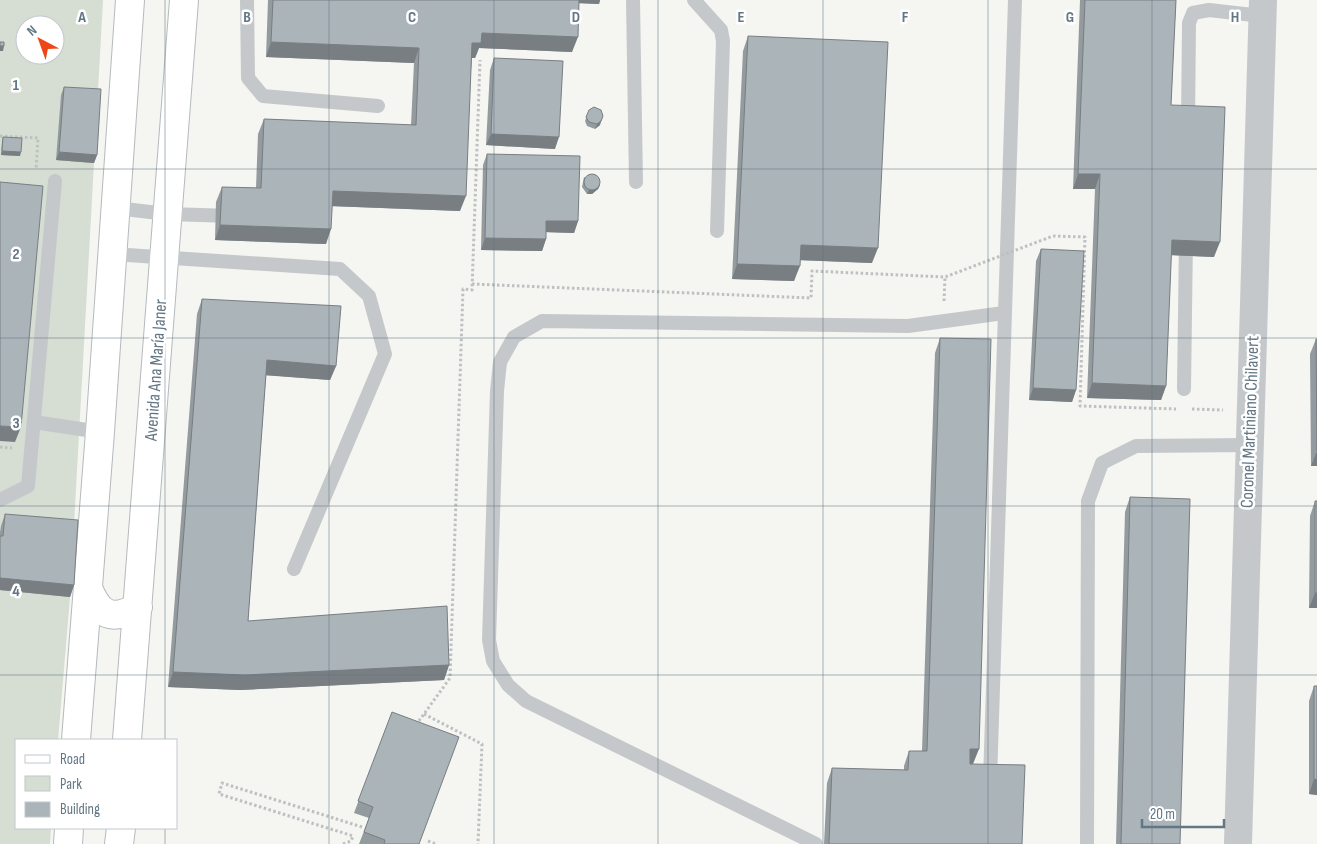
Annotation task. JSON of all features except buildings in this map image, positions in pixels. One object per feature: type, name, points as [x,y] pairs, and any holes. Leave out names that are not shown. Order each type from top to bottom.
[{"type":"street","points":[[76,739],[100,432],[130,0]]},
{"type":"street","name":"Avenida Ana María Janer","points":[[127,739],[184,0]]},
{"type":"street","name":"Coronel Martiniano Chilavert","points":[[1238,844],[1262,8]]},
{"type":"street","points":[[88,588],[94,603],[104,612],[114,616],[125,614],[138,607]]},
{"type":"street","points":[[68,844],[69,829]]},
{"type":"street","points":[[119,844],[121,829]]},
{"type":"lane","points":[[247,0],[248,78],[263,96],[378,106]]},
{"type":"lane","points":[[634,0],[636,182]]},
{"type":"lane","points":[[694,0],[720,30],[723,42],[717,231]]},
{"type":"lane","points":[[989,795],[1015,0]]},
{"type":"lane","points":[[1188,142],[1189,23],[1193,13],[1209,10],[1262,8]]},
{"type":"lane","points":[[0,500],[28,486],[55,181]]},
{"type":"lane","points":[[116,208],[167,214],[246,216]]},
{"type":"lane","points":[[1184,389],[1186,221]]},
{"type":"lane","points":[[112,254],[340,270],[370,296],[385,354],[294,569]]},
{"type":"lane","points":[[816,844],[526,701],[508,685],[493,661],[489,640],[497,391],[500,362],[514,337],[542,321],[908,326],[1004,313]]},
{"type":"lane","points":[[34,422],[100,432]]},
{"type":"lane","points":[[1087,844],[1088,501],[1102,463],[1136,446],[1250,445]]},
{"type":"path","points":[[413,729],[450,678],[463,289],[472,290],[480,60]]},
{"type":"path","points":[[0,136],[38,138],[35,179],[55,181]]},
{"type":"path","points":[[472,284],[811,298],[812,271],[945,277],[1053,236],[1085,237],[1080,406],[1251,411]]},
{"type":"path","points":[[424,714],[482,744],[478,844]]},
{"type":"path","points":[[343,844],[351,841],[353,836],[219,794],[222,783],[362,827]]},
{"type":"path","points":[[428,841],[436,844]]},
{"type":"green space","points":[[0,0],[103,0],[70,597],[58,739],[15,739],[15,829],[51,829],[50,844],[0,844]]}]
